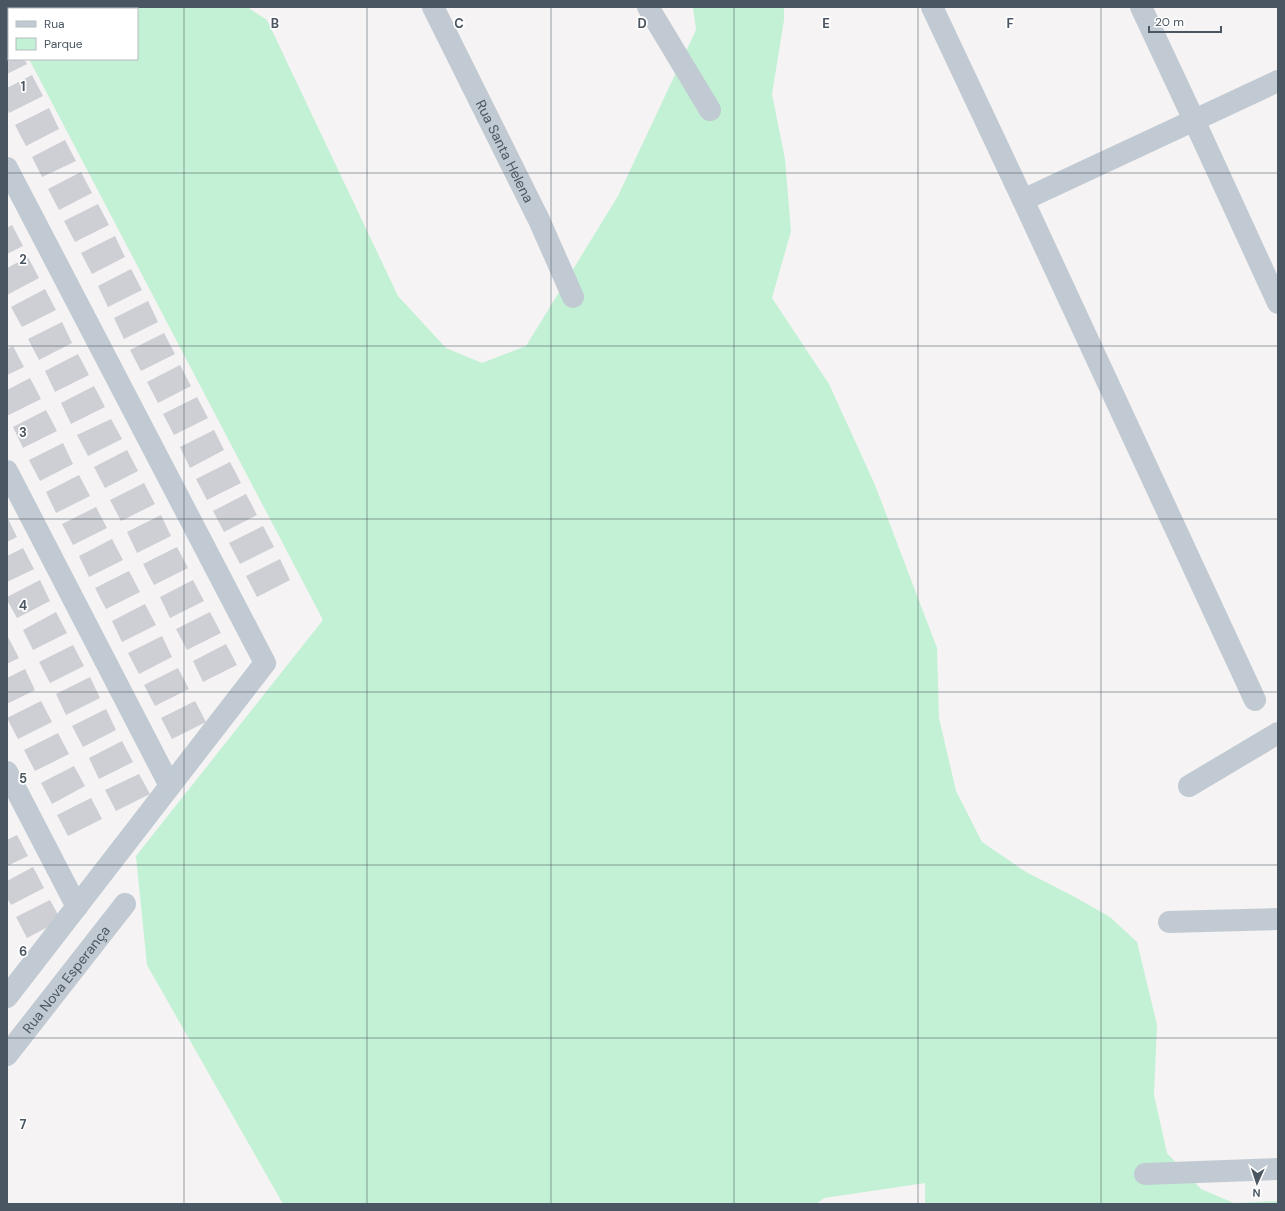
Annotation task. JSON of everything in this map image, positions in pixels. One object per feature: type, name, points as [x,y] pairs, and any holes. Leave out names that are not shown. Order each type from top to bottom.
[{"type":"street","name":"Rua Santa Helena","points":[[433,7],[539,220],[573,297]]},
{"type":"street","points":[[648,7],[710,110]]},
{"type":"street","points":[[932,7],[1255,700]]},
{"type":"street","points":[[1141,7],[1278,303]]},
{"type":"street","points":[[1023,200],[1278,81]]},
{"type":"street","points":[[7,168],[265,663],[7,997]]},
{"type":"street","points":[[7,471],[170,786]]},
{"type":"street","points":[[1189,786],[1278,733]]},
{"type":"street","points":[[7,772],[77,907]]},
{"type":"street","name":"Rua Nova Esperança","points":[[7,1055],[125,904]]},
{"type":"street","points":[[1169,922],[1278,918]]},
{"type":"street","points":[[1145,1174],[1278,1169]]},
{"type":"green space","points":[[7,7],[247,7],[267,20],[398,296],[446,348],[482,363],[526,346],[618,196],[696,30],[693,7],[784,7],[784,20],[772,94],[785,159],[791,231],[772,298],[829,384],[875,485],[937,648],[939,718],[956,791],[982,842],[1026,872],[1110,917],[1137,942],[1157,1025],[1154,1095],[1167,1153],[1201,1189],[1234,1203],[1278,1201],[1278,1204],[925,1204],[925,1183],[824,1198],[816,1204],[283,1204],[147,965],[136,856],[323,620],[30,60],[138,60],[138,8],[8,8],[8,19]]},
{"type":"building","points":[[7,48],[8,60],[25,60],[27,64],[7,74]]},
{"type":"building","points":[[32,75],[43,96],[9,113],[7,109],[7,88]]},
{"type":"building","points":[[49,108],[59,129],[26,146],[15,125]]},
{"type":"building","points":[[65,140],[76,161],[42,177],[32,157]]},
{"type":"building","points":[[81,172],[92,193],[59,210],[48,189]]},
{"type":"building","points":[[98,204],[109,225],[75,242],[64,221]]},
{"type":"building","points":[[12,225],[23,246],[7,254],[7,228]]},
{"type":"building","points":[[115,236],[125,257],[92,274],[81,253]]},
{"type":"building","points":[[28,257],[39,278],[7,295],[7,268]]},
{"type":"building","points":[[131,269],[142,290],[108,307],[98,286]]},
{"type":"building","points":[[45,289],[56,310],[22,327],[11,307]]},
{"type":"building","points":[[148,301],[158,322],[124,339],[114,318]]},
{"type":"building","points":[[62,322],[72,343],[39,360],[28,339]]},
{"type":"building","points":[[164,333],[175,354],[141,371],[130,350]]},
{"type":"building","points":[[13,346],[24,367],[7,375],[7,349]]},
{"type":"building","points":[[78,354],[89,375],[55,392],[45,371]]},
{"type":"building","points":[[180,365],[191,386],[158,403],[147,382]]},
{"type":"building","points":[[30,378],[41,399],[7,416],[7,390]]},
{"type":"building","points":[[94,386],[105,407],[71,424],[61,403]]},
{"type":"building","points":[[197,397],[208,418],[174,435],[163,414]]},
{"type":"building","points":[[46,410],[57,431],[23,448],[13,427]]},
{"type":"building","points":[[111,419],[122,439],[88,456],[77,435]]},
{"type":"building","points":[[214,430],[224,450],[190,468],[180,447]]},
{"type":"building","points":[[63,443],[73,464],[40,481],[29,460]]},
{"type":"building","points":[[127,450],[138,471],[105,488],[94,467]]},
{"type":"building","points":[[230,462],[241,483],[207,500],[196,479]]},
{"type":"building","points":[[79,475],[90,496],[56,513],[46,492]]},
{"type":"building","points":[[144,483],[155,504],[121,521],[110,500]]},
{"type":"building","points":[[246,494],[257,515],[224,532],[213,511]]},
{"type":"building","points":[[96,507],[107,528],[73,545],[62,524]]},
{"type":"building","points":[[161,515],[171,536],[137,553],[127,532]]},
{"type":"building","points":[[7,517],[17,537],[7,542]]},
{"type":"building","points":[[263,526],[274,547],[240,564],[229,543]]},
{"type":"building","points":[[112,539],[123,560],[89,577],[79,556]]},
{"type":"building","points":[[177,547],[188,568],[154,585],[143,564]]},
{"type":"building","points":[[23,548],[34,569],[7,582],[7,556]]},
{"type":"building","points":[[280,559],[290,580],[257,597],[246,576]]},
{"type":"building","points":[[129,571],[140,592],[106,609],[95,588]]},
{"type":"building","points":[[40,580],[50,601],[17,618],[7,600],[7,597]]},
{"type":"building","points":[[193,580],[204,601],[170,618],[160,597]]},
{"type":"building","points":[[145,604],[156,625],[122,642],[112,621]]},
{"type":"building","points":[[56,612],[67,633],[33,650],[23,630]]},
{"type":"building","points":[[210,612],[221,633],[187,650],[176,629]]},
{"type":"building","points":[[162,636],[172,657],[139,674],[128,653]]},
{"type":"building","points":[[8,637],[19,658],[7,664],[7,638]]},
{"type":"building","points":[[226,644],[237,665],[203,682],[193,661]]},
{"type":"building","points":[[73,645],[84,666],[50,683],[39,662]]},
{"type":"building","points":[[178,668],[189,689],[155,706],[144,685]]},
{"type":"building","points":[[25,669],[35,690],[7,704],[7,678]]},
{"type":"building","points":[[90,677],[100,698],[66,715],[56,694]]},
{"type":"building","points":[[41,701],[52,722],[18,739],[7,718]]},
{"type":"building","points":[[195,701],[206,722],[172,739],[161,718]]},
{"type":"building","points":[[106,709],[116,730],[83,747],[72,726]]},
{"type":"building","points":[[58,733],[69,754],[35,771],[24,750]]},
{"type":"building","points":[[122,741],[133,762],[99,779],[89,758]]},
{"type":"building","points":[[74,766],[85,786],[52,804],[41,783]]},
{"type":"building","points":[[139,774],[150,794],[116,811],[105,790]]},
{"type":"building","points":[[91,798],[102,819],[68,836],[57,815]]},
{"type":"building","points":[[17,835],[28,856],[7,866],[7,840]]},
{"type":"building","points":[[33,867],[44,888],[11,905],[7,898],[7,881]]},
{"type":"building","points":[[50,900],[61,920],[27,938],[16,917]]}]
